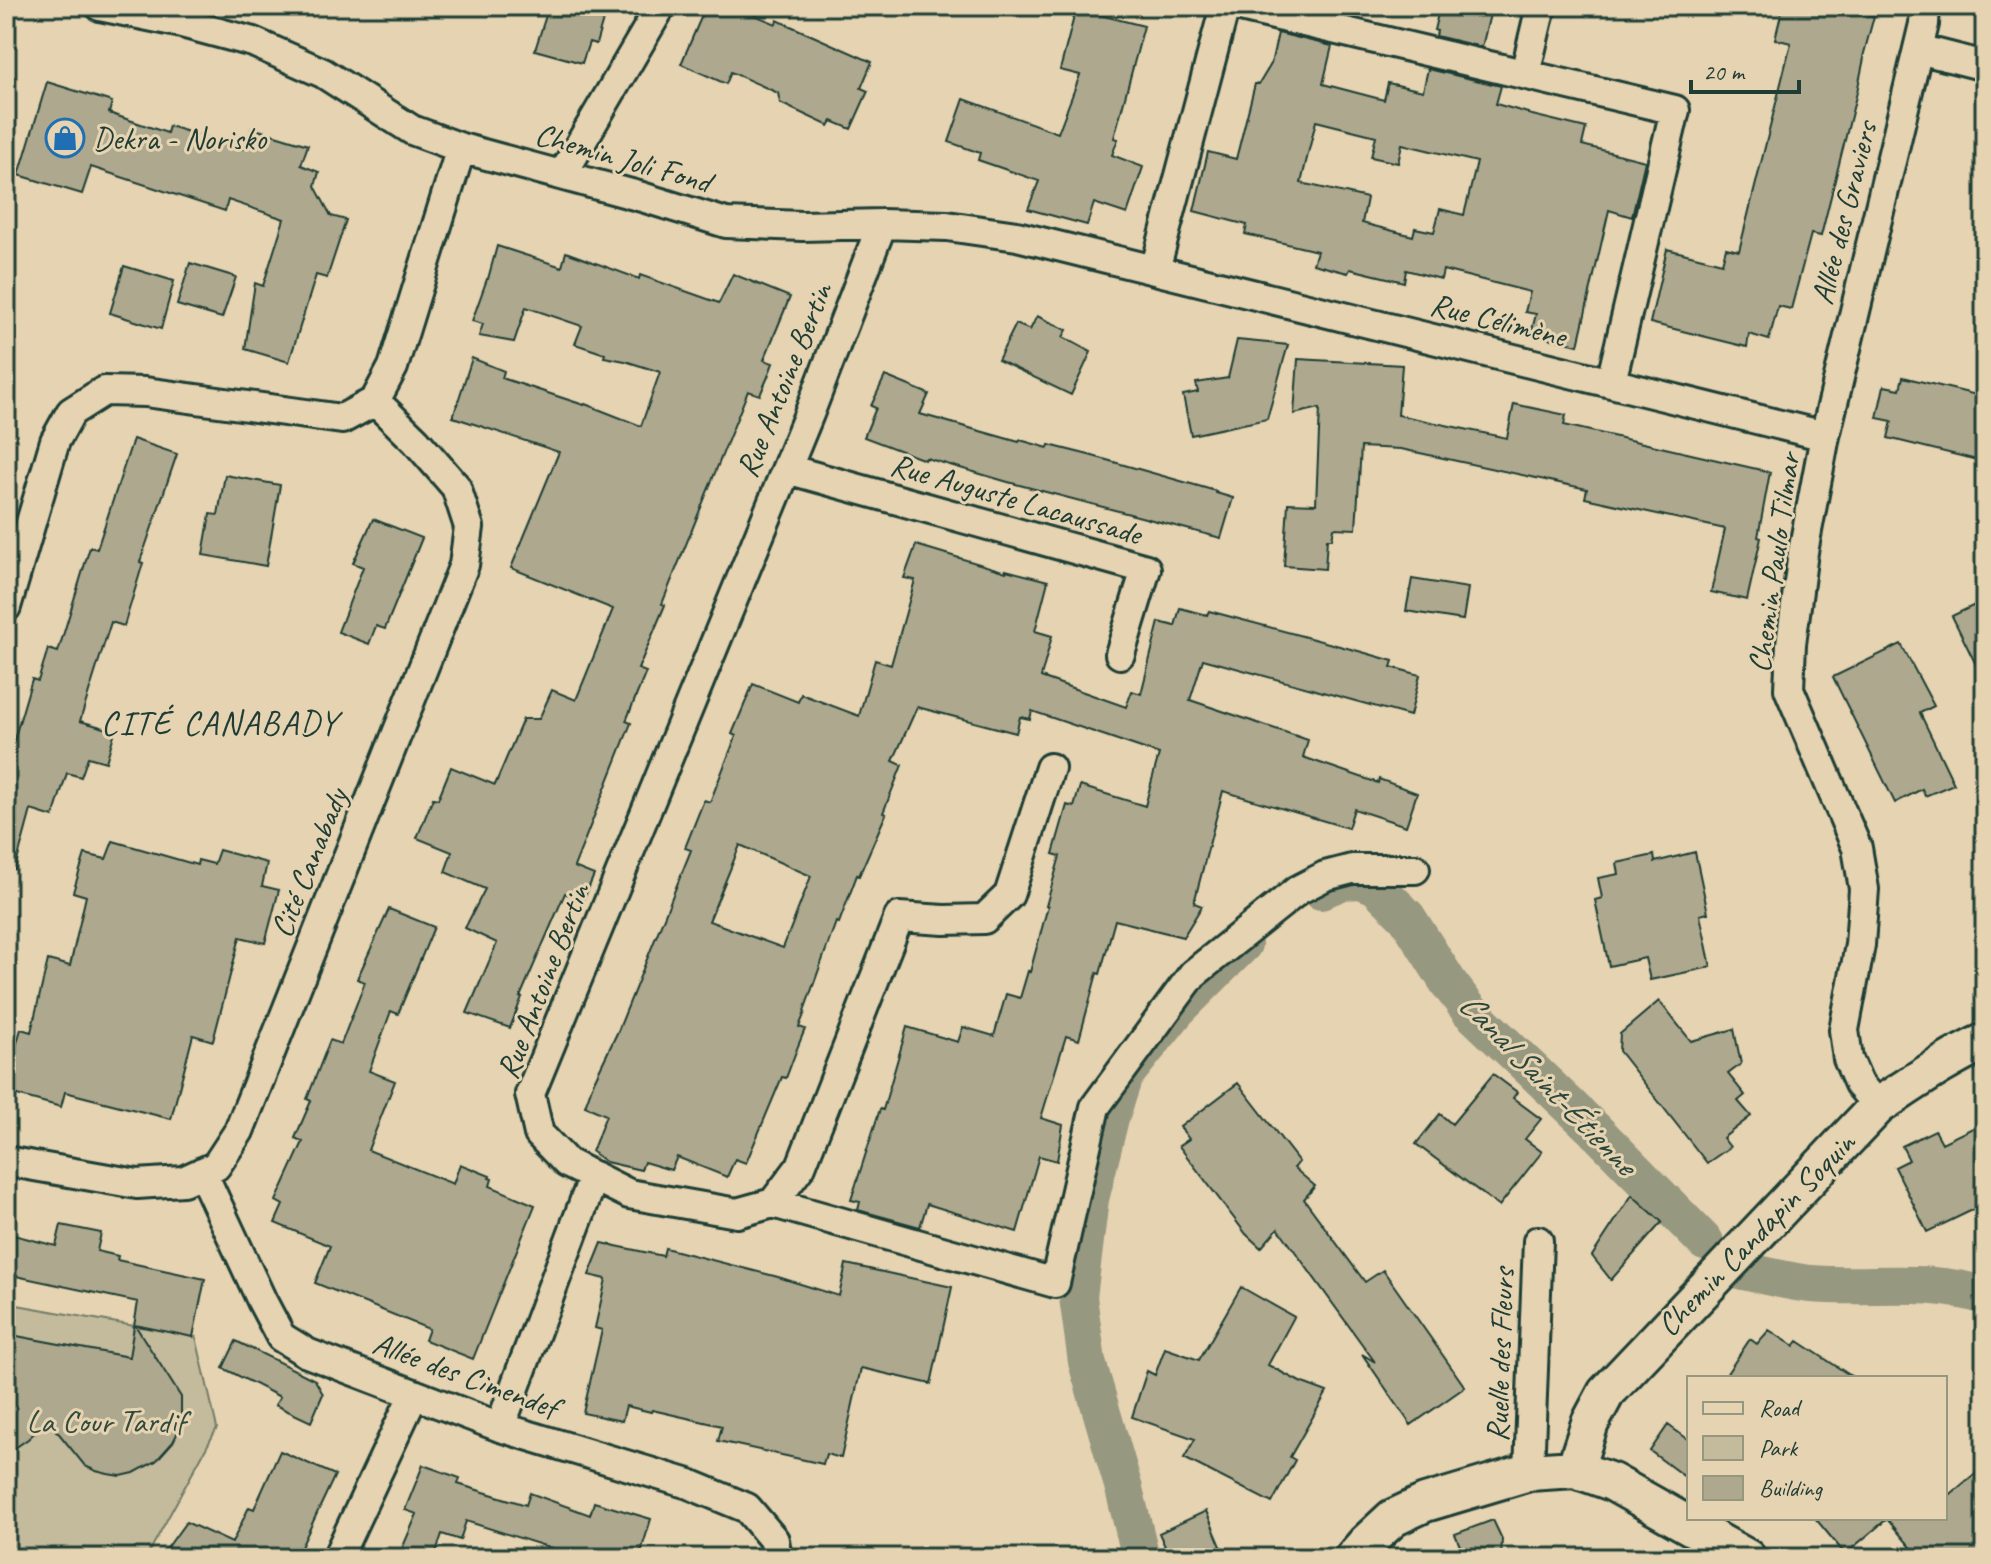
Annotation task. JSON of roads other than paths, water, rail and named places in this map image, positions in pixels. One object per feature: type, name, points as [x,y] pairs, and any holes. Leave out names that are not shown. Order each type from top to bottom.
[{"type":"street","name":"Chemin Joli Fond","points":[[100,6],[253,42],[323,73],[412,130],[461,148],[726,223],[947,226],[1017,236],[1155,270]]},
{"type":"street","points":[[562,175],[661,6]]},
{"type":"street","points":[[1155,270],[1225,6]]},
{"type":"street","points":[[1236,6],[1675,110],[1611,382]]},
{"type":"street","name":"Allée des Graviers","points":[[1825,436],[1924,24],[1925,6]]},
{"type":"street","points":[[1525,74],[1540,10]]},
{"type":"street","points":[[1918,49],[1985,66]]},
{"type":"street","points":[[6,607],[55,441],[71,412],[104,391],[145,392],[342,419],[375,401],[393,367],[461,148]]},
{"type":"street","name":"Rue Antoine Bertin","points":[[773,1203],[737,1213],[629,1194],[567,1163],[539,1134],[530,1094],[787,469],[882,224]]},
{"type":"street","name":"Rue Célimène","points":[[1155,270],[1825,436]]},
{"type":"street","name":"Cité Canabady","points":[[6,1161],[137,1184],[183,1181],[216,1166],[239,1131],[464,565],[469,527],[456,487],[416,441],[375,401]]},
{"type":"street","name":"Chemin Paulo Tilmar","points":[[1825,436],[1803,552],[1791,644],[1789,689],[1857,848],[1864,889],[1860,945],[1844,1030],[1848,1059],[1859,1084],[1878,1106]]},
{"type":"street","name":"Rue Auguste Lacaussade","points":[[787,469],[1146,569],[1120,654]]},
{"type":"street","points":[[1050,768],[1009,895],[984,919],[899,917],[801,1166],[773,1203],[1055,1283],[1095,1107],[1193,974],[1298,890],[1325,876],[1352,869],[1415,869]]},
{"type":"street","name":"Chemin Candapin Soquin","points":[[1575,1469],[1590,1423],[1606,1393],[1878,1106],[1985,1042]]},
{"type":"street","name":"Allée des Cimendef","points":[[202,1172],[281,1337],[307,1353],[500,1427],[689,1484],[747,1508],[774,1540],[777,1558]]},
{"type":"street","points":[[500,1427],[594,1176]]},
{"type":"street","name":"Ruelle des Fleurs","points":[[1529,1472],[1538,1241]]},
{"type":"street","points":[[337,1558],[414,1394]]},
{"type":"street","points":[[1353,1558],[1393,1518],[1425,1503],[1529,1472],[1575,1469],[1612,1482],[1747,1558]]},
{"type":"waterway","name":"Canal Saint-Étienne","points":[[1321,891],[1343,881],[1361,880],[1376,886],[1407,917],[1470,1011],[1595,1130],[1705,1242]]},
{"type":"waterway","name":"Canal Saint-Étienne","points":[[1141,1558],[1087,1362],[1078,1297],[1090,1199],[1124,1076],[1177,1010],[1243,944]]},
{"type":"waterway","name":"Canal Saint-Étienne","points":[[1743,1271],[1811,1284],[1921,1285],[1985,1296]]},
{"type":"place","name":"Dekra - Norisko","points":[[65,138]]},
{"type":"district","name":"CITÉ CANABADY","points":[[220,722]]},
{"type":"park label","name":"La Cour Tardif","points":[[106,1421]]}]
